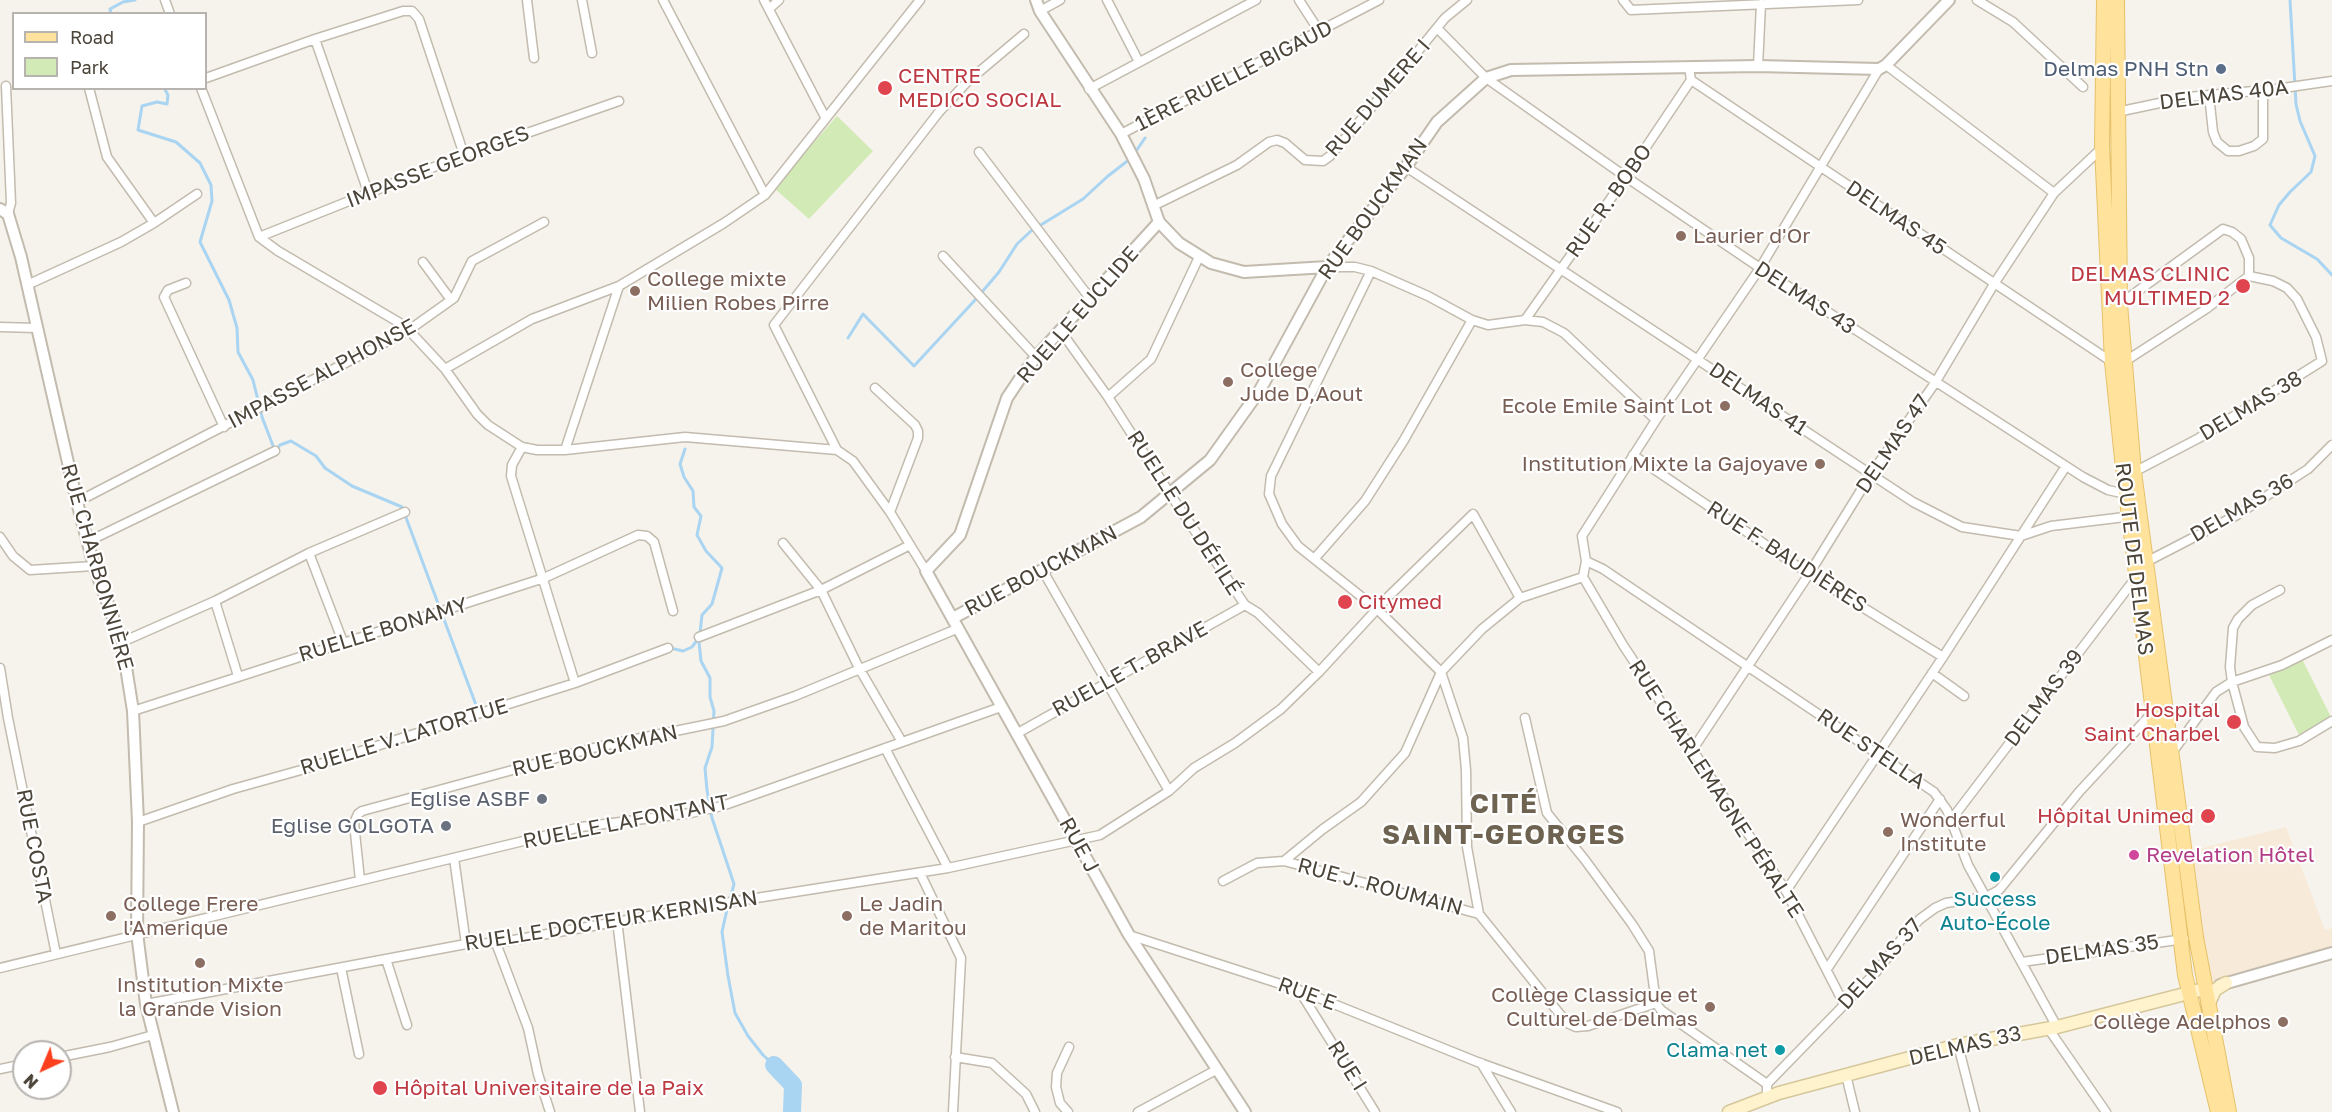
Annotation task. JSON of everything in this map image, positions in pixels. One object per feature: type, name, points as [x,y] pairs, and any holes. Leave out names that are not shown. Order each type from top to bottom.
[{"type":"main road","name":"ROUTE DE DELMAS","points":[[2104,0],[2103,147],[2118,362],[2134,516],[2137,575],[2159,711],[2170,754],[2203,983],[2229,1112]]},
{"type":"main road","name":"ROUTE DE DELMAS","points":[[2117,0],[2120,304],[2118,362],[2134,472],[2131,495]]},
{"type":"main road","name":"ROUTE DE DELMAS","points":[[2134,516],[2146,562],[2185,975],[2218,1112]]},
{"type":"main road","points":[[2165,999],[2179,988],[2185,975]]},
{"type":"main road","points":[[2203,983],[2226,983]]},
{"type":"main road","name":"DELMAS 33","points":[[1729,1112],[1767,1097],[1958,1045],[2053,1027],[2188,994],[2203,983]]},
{"type":"main road","points":[[2208,1005],[2215,990],[2226,983]]},
{"type":"street","points":[[526,0],[534,58]]},
{"type":"street","points":[[582,0],[592,53]]},
{"type":"street","points":[[663,0],[765,195]]},
{"type":"street","points":[[764,0],[825,117]]},
{"type":"street","points":[[770,8],[779,0]]},
{"type":"street","points":[[444,369],[532,319],[619,286],[724,223],[765,195],[920,0]]},
{"type":"street","points":[[1035,0],[1089,89],[1121,134],[1155,205],[1159,222],[1179,243],[1211,263],[1244,272],[1327,267],[1355,267],[1371,271],[1488,326],[1525,320],[1543,322],[1564,333],[1656,420]]},
{"type":"street","points":[[1040,11],[1060,0]]},
{"type":"street","points":[[1107,0],[1139,62]]},
{"type":"street","points":[[1089,89],[1256,0]]},
{"type":"street","points":[[1299,0],[1319,31]]},
{"type":"street","name":"1ÈRE RUELLE BIGAUD","points":[[1121,134],[1379,0]]},
{"type":"street","name":"RUE DUMERE I","points":[[1155,205],[1238,165],[1269,142],[1277,140],[1286,143],[1305,160],[1323,161],[1330,156],[1445,18],[1467,0]]},
{"type":"street","points":[[1623,0],[1631,10],[1853,0]]},
{"type":"street","points":[[1284,861],[1361,802],[1406,753],[1441,672],[1482,629],[1520,598],[1583,577],[1586,561],[1582,536],[1633,455],[1760,268],[1883,67],[1948,0]]},
{"type":"street","points":[[1977,0],[2013,22],[2083,87]]},
{"type":"street","points":[[1758,66],[1761,4]]},
{"type":"street","points":[[207,78],[315,39],[403,11],[412,11],[419,20],[464,155]]},
{"type":"street","name":"DELMAS 43","points":[[1438,29],[1486,78],[1760,268],[1935,383],[2099,486],[2131,495]]},
{"type":"street","points":[[926,571],[890,512],[852,461],[837,450],[774,325],[939,112],[968,82],[1024,34]]},
{"type":"street","points":[[315,39],[368,192]]},
{"type":"street","name":"RUE BOUCKMAN","points":[[360,880],[354,823],[355,818],[362,811],[597,747],[701,727],[765,708],[956,623],[1043,571],[1141,517],[1210,460],[1260,390],[1327,267],[1406,167],[1437,122],[1486,78],[1511,70],[1758,66],[1883,67]]},
{"type":"street","points":[[1883,67],[2054,193]]},
{"type":"street","points":[[1689,68],[1691,80]]},
{"type":"street","name":"DELMAS 45","points":[[1691,80],[1994,284],[2118,362]]},
{"type":"street","name":"RUE R. BOBO","points":[[1525,320],[1691,80]]},
{"type":"street","name":"DELMAS 40A","points":[[2117,112],[2188,97],[2332,81]]},
{"type":"street","points":[[4,212],[10,203],[6,86]]},
{"type":"street","points":[[90,90],[107,157],[154,223]]},
{"type":"street","points":[[202,90],[259,237],[278,251],[407,328],[444,369],[477,414],[488,425],[522,447],[565,450],[685,436],[837,450]]},
{"type":"street","points":[[2209,95],[2213,132],[2217,142],[2228,151],[2239,151],[2254,146],[2264,139],[2263,90]]},
{"type":"street","name":"IMPASSE GEORGES","points":[[259,237],[464,155],[619,101]]},
{"type":"street","name":"DELMAS 47","points":[[1693,749],[1809,574],[1871,474],[1935,383],[1994,284],[2054,193],[2103,147]]},
{"type":"street","points":[[979,152],[1089,297]]},
{"type":"street","name":"DELMAS 41","points":[[1406,167],[1913,502],[1962,527],[2021,536],[2051,526],[2134,516]]},
{"type":"street","points":[[27,285],[121,242],[197,194]]},
{"type":"street","name":"RUE CHARBONNIÈRE","points":[[4,212],[27,285],[94,566],[122,642],[133,711],[138,822],[137,933],[146,1004],[173,1112]]},
{"type":"street","name":"IMPASSE ALPHONSE","points":[[77,502],[224,427],[407,328],[456,295],[472,261],[544,222]]},
{"type":"street","name":"RUELLE EUCLIDE","points":[[926,571],[960,535],[1007,398],[1036,357],[1159,222]]},
{"type":"street","points":[[2118,362],[2206,309],[2249,276],[2249,258],[2241,239],[2223,229],[2120,304]]},
{"type":"street","points":[[943,256],[1036,357]]},
{"type":"street","points":[[1108,397],[1151,359],[1199,256]]},
{"type":"street","points":[[423,262],[451,300]]},
{"type":"street","points":[[1371,271],[1269,485],[1269,494],[1282,524],[1298,546],[1378,610],[1441,672],[1462,738],[1466,770],[1467,847],[1479,914]]},
{"type":"street","name":"DELMAS 38","points":[[2134,472],[2199,438],[2322,361],[2316,337],[2297,299],[2287,288],[2249,276]]},
{"type":"street","points":[[186,283],[168,290],[164,297],[224,427]]},
{"type":"street","points":[[565,450],[619,286]]},
{"type":"street","points":[[1315,558],[1365,501],[1404,440],[1472,320]]},
{"type":"street","points":[[0,327],[37,328]]},
{"type":"street","name":"RUELLE DU DÉFILÉ","points":[[1060,330],[1108,397],[1245,605],[1258,613],[1319,672]]},
{"type":"street","points":[[875,388],[915,425],[918,431],[918,438],[890,512]]},
{"type":"street","name":"DELMAS 36","points":[[2146,562],[2237,515],[2308,469],[2332,445]]},
{"type":"street","points":[[522,447],[512,465],[511,476],[575,683]]},
{"type":"street","points":[[89,541],[275,451]]},
{"type":"street","name":"RUE F. BAUDIÈRES","points":[[1633,455],[1809,574],[1943,657]]},
{"type":"street","points":[[1786,891],[1943,657],[2067,466]]},
{"type":"street","points":[[122,642],[215,601],[309,553],[405,512]]},
{"type":"street","points":[[1077,842],[1100,835],[1169,792],[1194,768],[1235,743],[1281,709],[1319,672],[1389,596],[1473,514],[1520,598]]},
{"type":"street","name":"RUELLE BONAMY","points":[[133,711],[544,578],[638,535],[647,536],[654,542],[673,611]]},
{"type":"street","points":[[0,537],[13,556],[30,570],[94,566]]},
{"type":"street","points":[[783,543],[822,590],[859,668],[902,742]]},
{"type":"street","points":[[699,637],[822,590],[910,545]]},
{"type":"street","points":[[309,553],[343,642]]},
{"type":"street","name":"RUE STELLA","points":[[1586,561],[1603,569],[1934,792],[1951,820],[1968,865],[2022,962],[2053,1027],[2106,1112]]},
{"type":"street","name":"DELMAS 39","points":[[1951,820],[2146,562]]},
{"type":"street","name":"RUE J","points":[[926,571],[1129,935],[1245,1112]]},
{"type":"street","points":[[1043,571],[1169,792]]},
{"type":"street","name":"RUE CHARLEMAGNE PÉRALTE","points":[[1583,577],[1623,645],[1786,891],[1844,1004]]},
{"type":"street","points":[[2280,590],[2252,605],[2233,627],[2232,682],[2244,727],[2257,747],[2275,748],[2298,741],[2332,722]]},
{"type":"street","points":[[215,601],[238,676]]},
{"type":"street","name":"RUELLE T. BRAVE","points":[[1016,734],[1245,605]]},
{"type":"street","points":[[2170,754],[2216,692],[2232,682],[2282,665],[2332,640]]},
{"type":"street","name":"RUELLE V. LATORTUE","points":[[138,822],[233,789],[323,763],[575,683],[669,648]]},
{"type":"street","name":"RUE COSTA","points":[[0,668],[4,718],[56,954]]},
{"type":"street","points":[[1932,673],[1964,696]]},
{"type":"street","name":"RUELLE LAFONTANT","points":[[0,968],[581,827],[691,813],[722,806],[1001,706]]},
{"type":"street","points":[[1986,897],[1999,890],[2079,792],[2159,711]]},
{"type":"street","points":[[1526,718],[1547,813],[1592,869],[1649,951],[1656,1003],[1661,1010],[1767,1084],[1767,1097]]},
{"type":"street","points":[[885,748],[948,868]]},
{"type":"street","points":[[1827,969],[1940,799]]},
{"type":"street","name":"RUELLE DOCTEUR KERNISAN","points":[[146,1004],[466,944],[496,943],[617,920],[920,873],[1077,842]]},
{"type":"street","points":[[454,858],[466,944]]},
{"type":"street","name":"RUE J. ROUMAIN","points":[[1223,880],[1257,863],[1284,861],[1479,914],[1567,1023],[1576,1027],[1588,1026],[1656,1003]]},
{"type":"street","points":[[920,873],[961,958],[953,1112]]},
{"type":"street","name":"DELMAS 37","points":[[1767,1084],[1876,972],[1914,925],[1928,912],[1946,903],[1986,897]]},
{"type":"street","points":[[617,920],[640,1112]]},
{"type":"street","name":"RUE E","points":[[1129,935],[1299,990],[1480,1063],[1617,1112]]},
{"type":"street","name":"DELMAS 35","points":[[2022,962],[2196,937]]},
{"type":"street","points":[[496,943],[528,1028],[538,1074],[550,1112]]},
{"type":"street","points":[[2226,983],[2332,953]]},
{"type":"street","points":[[386,959],[407,1025]]},
{"type":"street","points":[[341,968],[359,1054]]},
{"type":"street","name":"RUE I","points":[[1299,990],[1375,1112]]},
{"type":"street","points":[[72,1055],[153,1035]]},
{"type":"street","points":[[1958,1045],[1976,1112]]},
{"type":"street","points":[[1068,1112],[1060,1103],[1056,1087],[1057,1073],[1069,1047]]},
{"type":"street","points":[[955,1057],[992,1063],[1026,1094],[1035,1112]]},
{"type":"street","points":[[1480,1063],[1510,1112]]},
{"type":"street","points":[[1138,1112],[1216,1070]]},
{"type":"street","points":[[1846,1075],[1855,1112]]},
{"type":"shaded area","points":[[2286,827],[2325,930],[2332,928],[2332,958],[2237,983],[2213,981],[2206,966],[2190,851]]},
{"type":"green space","points":[[837,116],[873,151],[809,219],[774,188]]},
{"type":"green space","points":[[2302,659],[2331,717],[2300,737],[2269,675]]},
{"type":"waterway","points":[[111,12],[110,9],[123,2],[135,0]]},
{"type":"waterway","points":[[2290,0],[2296,104],[2300,121],[2315,156],[2311,172],[2279,205],[2270,225],[2281,238],[2317,259],[2332,275]]},
{"type":"waterway","points":[[165,90],[168,95],[167,104],[157,102],[142,106],[138,130],[176,142],[200,163],[211,185],[212,201],[200,242],[229,300],[237,328],[238,352],[253,380],[262,417],[275,451],[280,445],[291,441],[316,456],[325,468],[352,486],[402,507],[479,713]]},
{"type":"waterway","points":[[1134,154],[1145,138]]},
{"type":"waterway","points":[[848,338],[863,314],[914,366],[999,272],[1017,244],[1031,231],[1083,199],[1130,159]]},
{"type":"waterway","points":[[685,449],[680,464],[684,477],[693,491],[694,507],[701,516],[697,535],[706,551],[722,568],[712,604],[702,615],[699,642],[701,661],[710,678],[710,697],[714,711],[712,747],[705,768],[707,790],[712,818],[734,884],[730,899]]},
{"type":"waterway","points":[[670,648],[683,651],[692,647],[698,639]]},
{"type":"waterway","points":[[728,905],[722,932],[735,1013],[748,1036],[774,1065]]},
{"type":"waterway","points":[[774,1065],[793,1085],[792,1112]]},
{"type":"place","name":"Delmas PNH Stn","points":[[2221,69]]},
{"type":"place","name":"CENTRE MEDICO SOCIAL","points":[[885,88]]},
{"type":"place","name":"Laurier d'Or","points":[[1681,236]]},
{"type":"place","name":"DELMAS CLINIC MULTIMED 2","points":[[2243,286]]},
{"type":"place","name":"College mixte Milien Robes Pirre","points":[[635,291]]},
{"type":"place","name":"College Jude D,Aout","points":[[1228,382]]},
{"type":"place","name":"Ecole Emile Saint Lot","points":[[1725,406]]},
{"type":"place","name":"Institution Mixte la Gajoyave","points":[[1820,464]]},
{"type":"place","name":"Citymed","points":[[1345,602]]},
{"type":"place","name":"Hospital Saint Charbel","points":[[2234,722]]},
{"type":"place","name":"Eglise ASBF","points":[[542,799]]},
{"type":"place","name":"Hôpital Unimed","points":[[2208,816]]},
{"type":"place","name":"Eglise GOLGOTA","points":[[446,826]]},
{"type":"place","name":"Wonderful Institute","points":[[1888,832]]},
{"type":"place","name":"Revelation Hôtel","points":[[2134,855]]},
{"type":"place","name":"Success Auto-École","points":[[1995,877]]},
{"type":"place","name":"College Frere l'Amerique","points":[[111,916]]},
{"type":"place","name":"Le Jadin de Maritou","points":[[847,916]]},
{"type":"place","name":"Institution Mixte la Grande Vision","points":[[200,963]]},
{"type":"place","name":"Collège Classique et Culturel de Delmas","points":[[1710,1007]]},
{"type":"place","name":"Collège Adelphos","points":[[2283,1022]]},
{"type":"place","name":"Clama net","points":[[1780,1050]]},
{"type":"place","name":"Hôpital Universitaire de la Paix","points":[[380,1088]]},
{"type":"district","name":"CITÉ SAINT-GEORGES","points":[[1504,820]]}]
